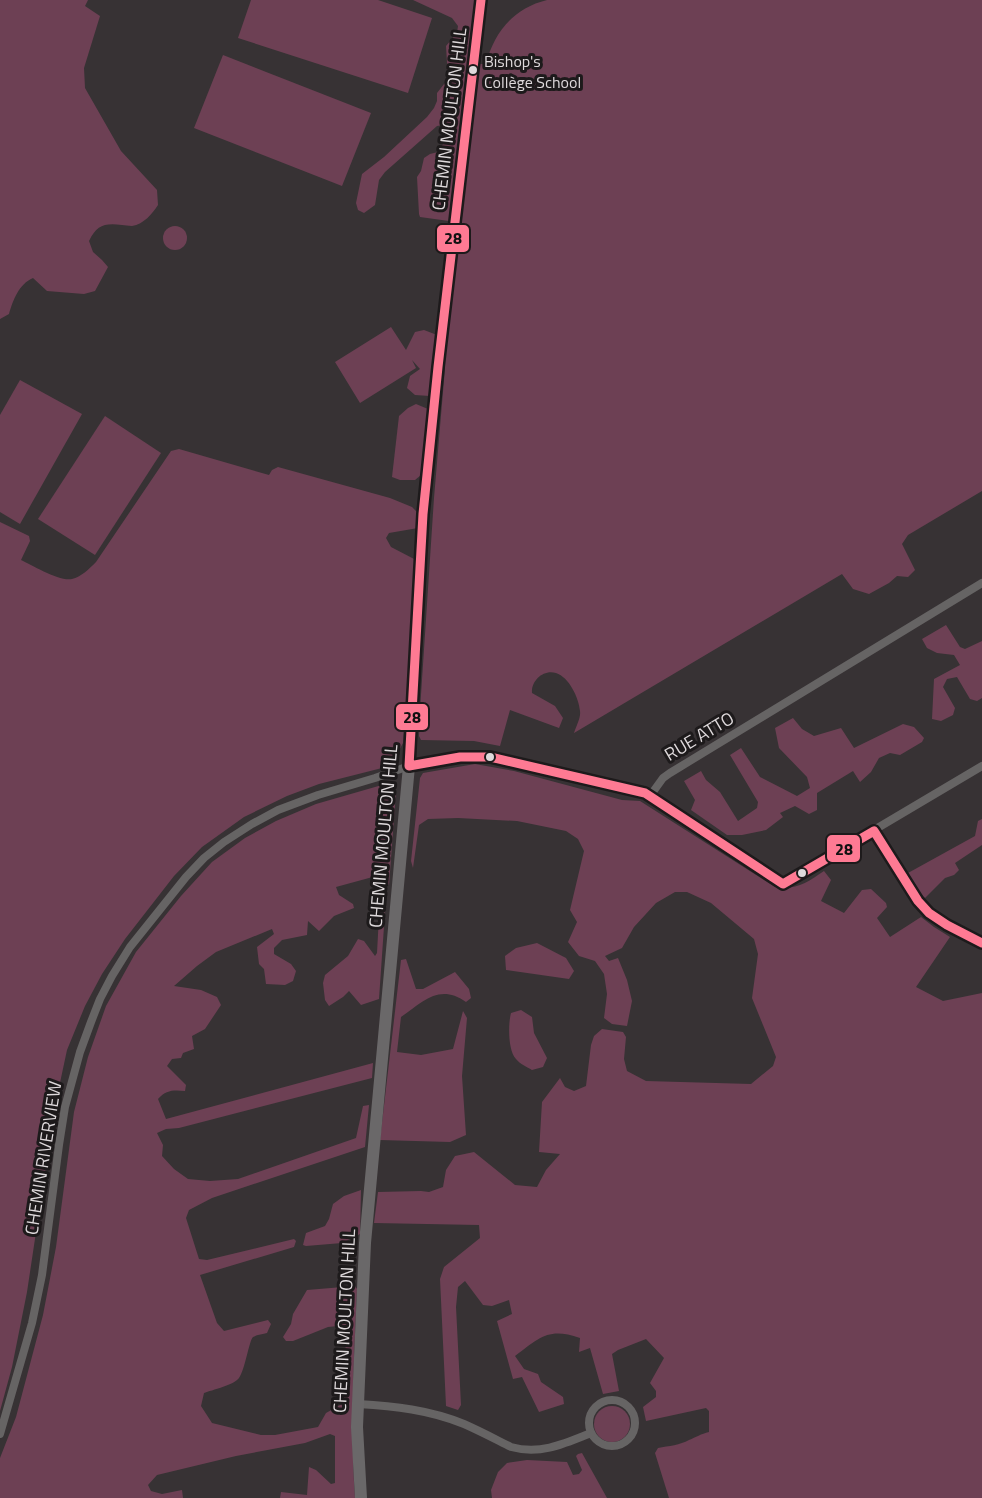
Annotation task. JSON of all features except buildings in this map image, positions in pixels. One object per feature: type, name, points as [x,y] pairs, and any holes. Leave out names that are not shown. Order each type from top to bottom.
[{"type":"street","name":"CHEMIN MOULTON HILL","points":[[362,1498],[357,1404],[365,1243],[409,766],[423,514],[481,0]]},
{"type":"street","name":"RUE ATTO","points":[[650,796],[663,778],[670,773],[982,584]]},
{"type":"street","points":[[409,766],[460,757],[490,757],[639,792],[650,796],[783,884],[982,766]]},
{"type":"street","name":"CHEMIN RIVERVIEW","points":[[0,1434],[26,1345],[42,1275],[58,1145],[69,1091],[91,1022],[112,976],[130,948],[186,877],[224,842],[278,810],[409,766]]},
{"type":"street","points":[[874,831],[918,901],[929,913],[982,943]]},
{"type":"street","points":[[620,1401],[633,1413],[634,1431],[622,1444],[613,1447],[604,1445],[596,1441],[591,1433],[588,1425],[590,1415],[594,1408],[602,1402],[620,1401]]},
{"type":"street","points":[[357,1404],[417,1410],[441,1416],[519,1449],[547,1449],[591,1433]]},
{"type":"shaded area","points":[[0,0],[88,0],[85,6],[100,16],[84,68],[85,88],[121,151],[157,190],[158,205],[147,218],[136,225],[106,225],[95,231],[89,241],[93,252],[108,267],[95,291],[84,294],[47,291],[33,278],[20,288],[9,314],[0,319]]},
{"type":"shaded area","points":[[251,0],[378,0],[432,18],[408,93],[238,38]]},
{"type":"shaded area","points":[[413,0],[476,0],[449,221],[420,217],[419,214],[417,177],[424,158],[438,152],[443,144],[447,131],[443,125],[437,126],[385,172],[379,180],[375,205],[364,213],[358,210],[356,203],[362,174],[427,117],[437,101],[437,93],[448,79],[446,46],[457,33],[458,26],[452,18]]},
{"type":"shaded area","points":[[547,0],[982,0],[982,491],[908,535],[902,544],[915,570],[908,577],[897,576],[869,594],[853,589],[842,574],[574,733],[580,714],[578,700],[565,679],[551,672],[543,674],[536,680],[532,693],[555,706],[563,718],[559,728],[510,710],[500,746],[474,741],[421,740],[419,736],[420,710],[445,368],[443,368],[480,64],[486,64],[494,42],[515,15]]},
{"type":"shaded area","points":[[223,55],[371,113],[342,186],[194,128]]},
{"type":"shaded area","points":[[175,226],[184,229],[187,238],[184,247],[175,250],[166,247],[163,238],[166,229]]},
{"type":"shaded area","points":[[391,327],[406,350],[415,332],[424,330],[437,335],[430,396],[415,395],[407,388],[410,376],[420,369],[412,360],[416,368],[360,403],[335,362]]},
{"type":"shaded area","points":[[20,380],[82,414],[20,524],[0,512],[0,415]]},
{"type":"shaded area","points":[[416,404],[428,409],[421,475],[415,480],[400,480],[392,477],[399,416]]},
{"type":"shaded area","points":[[105,416],[161,453],[95,555],[38,519]]},
{"type":"shaded area","points":[[179,449],[269,475],[278,467],[390,498],[412,507],[418,513],[418,528],[389,533],[386,538],[391,547],[416,560],[403,743],[394,760],[386,767],[319,784],[287,796],[244,817],[202,847],[174,876],[125,939],[102,974],[85,1006],[67,1050],[55,1106],[27,1292],[12,1367],[0,1411],[0,522],[29,536],[30,541],[21,560],[61,578],[75,578],[96,562],[171,451]]},
{"type":"shaded area","points":[[946,625],[960,647],[965,649],[982,641],[982,698],[977,701],[970,699],[957,677],[947,679],[943,687],[955,708],[953,715],[941,721],[932,719],[934,679],[960,665],[954,655],[937,653],[927,648],[922,639]]},
{"type":"shaded area","points":[[793,718],[802,729],[814,736],[841,728],[854,748],[903,724],[914,727],[924,738],[922,742],[900,755],[890,753],[879,758],[871,772],[860,782],[853,771],[817,793],[817,810],[809,814],[795,806],[780,813],[783,817],[766,830],[742,835],[727,835],[691,810],[695,800],[684,781],[701,771],[706,780],[720,792],[738,821],[757,808],[758,802],[730,755],[741,748],[760,777],[797,796],[810,788],[807,777],[779,748],[775,728]]},
{"type":"shaded area","points":[[475,764],[514,771],[622,800],[640,801],[775,887],[795,887],[824,871],[831,880],[821,901],[844,913],[862,890],[871,889],[886,903],[887,907],[877,918],[890,937],[921,917],[950,937],[916,987],[943,1001],[982,993],[982,1498],[669,1498],[655,1453],[658,1448],[682,1443],[709,1432],[709,1411],[706,1408],[646,1421],[643,1407],[656,1397],[656,1391],[650,1383],[664,1358],[646,1339],[618,1350],[612,1354],[619,1391],[603,1394],[590,1348],[579,1352],[580,1338],[552,1334],[538,1339],[515,1356],[524,1369],[538,1374],[541,1382],[563,1397],[564,1404],[539,1412],[522,1377],[513,1379],[497,1321],[512,1314],[509,1300],[492,1306],[483,1305],[465,1281],[458,1287],[456,1307],[461,1405],[458,1410],[446,1406],[440,1279],[444,1267],[480,1238],[479,1225],[374,1223],[378,1192],[429,1192],[443,1187],[446,1170],[455,1156],[474,1152],[515,1185],[537,1187],[546,1170],[560,1154],[539,1152],[542,1102],[560,1078],[565,1087],[574,1091],[586,1086],[591,1045],[594,1036],[602,1029],[623,1032],[626,1037],[624,1059],[627,1071],[646,1081],[751,1084],[773,1066],[776,1057],[752,998],[758,954],[754,939],[711,903],[687,892],[675,892],[656,903],[634,927],[622,948],[605,956],[609,961],[618,958],[627,980],[632,1001],[627,1026],[612,1024],[604,1018],[607,994],[604,974],[595,961],[579,956],[568,942],[577,922],[570,910],[584,851],[578,839],[566,831],[517,821],[428,819],[419,825],[413,868],[411,861],[420,778],[423,773]]},
{"type":"shaded area","points":[[382,785],[392,786],[396,792],[389,885],[380,875],[336,887],[339,895],[353,904],[354,908],[334,916],[319,931],[308,921],[307,935],[282,940],[274,948],[274,954],[291,964],[296,971],[293,981],[285,985],[266,984],[264,969],[259,964],[257,947],[274,934],[272,929],[216,952],[174,986],[201,990],[217,997],[221,1005],[205,1029],[192,1036],[194,1049],[183,1053],[181,1058],[172,1059],[167,1066],[186,1085],[185,1091],[170,1091],[158,1099],[166,1119],[373,1063],[372,1078],[157,1133],[163,1145],[162,1156],[188,1179],[210,1181],[238,1179],[356,1138],[363,1106],[369,1105],[365,1147],[212,1198],[189,1210],[186,1218],[199,1259],[207,1260],[294,1239],[296,1241],[294,1247],[200,1275],[217,1323],[224,1331],[268,1320],[271,1324],[267,1333],[253,1337],[239,1378],[228,1385],[204,1393],[201,1406],[212,1423],[261,1435],[275,1435],[318,1427],[326,1413],[342,1404],[347,1325],[328,1327],[293,1341],[286,1341],[283,1337],[307,1290],[355,1286],[357,1289],[353,1420],[355,1498],[280,1498],[281,1492],[307,1495],[309,1467],[316,1470],[331,1484],[335,1483],[335,1436],[330,1434],[305,1443],[236,1456],[157,1475],[148,1485],[151,1491],[162,1494],[182,1490],[183,1498],[0,1498],[0,1458],[16,1417],[43,1315],[56,1247],[74,1112],[88,1057],[106,1006],[136,952],[212,862],[245,838],[276,821],[316,804]]},
{"type":"shaded area","points":[[982,819],[982,845],[955,863],[959,870],[954,875],[945,878],[925,898],[908,873],[975,836],[978,821]]},
{"type":"shaded area","points":[[385,912],[379,999],[361,1005],[349,991],[329,1006],[325,1000],[323,983],[325,975],[348,956],[358,939],[364,941],[375,956],[379,916]]},
{"type":"shaded area","points":[[537,943],[566,958],[574,971],[569,979],[506,970],[505,956],[516,948]]},
{"type":"shaded area","points":[[406,959],[416,989],[423,989],[455,972],[469,989],[471,998],[466,1002],[448,994],[439,994],[401,1017],[397,1052],[421,1055],[453,1049],[463,1011],[467,1018],[462,1076],[466,1135],[450,1142],[380,1140],[401,960]]},
{"type":"shaded area","points":[[521,1010],[532,1017],[534,1033],[547,1058],[543,1067],[532,1070],[519,1062],[511,1050],[509,1030],[511,1013]]},
{"type":"shaded area","points":[[361,1190],[360,1234],[342,1243],[303,1245],[306,1233],[325,1226],[333,1204],[344,1196]]},
{"type":"shaded area","points":[[612,1406],[625,1411],[630,1424],[625,1437],[612,1442],[599,1437],[594,1424],[599,1411]]},
{"type":"shaded area","points":[[582,1453],[607,1498],[492,1498],[491,1490],[498,1472],[507,1463],[527,1460],[567,1462],[573,1475],[579,1474],[582,1470],[576,1456]]},
{"type":"transit line","name":"28","points":[[481,0],[423,514],[409,766],[460,757],[490,757],[645,793],[783,884],[874,831],[918,901],[929,913],[982,943]]},
{"type":"place","name":"Bishop's Collège School","points":[[473,70]]}]
